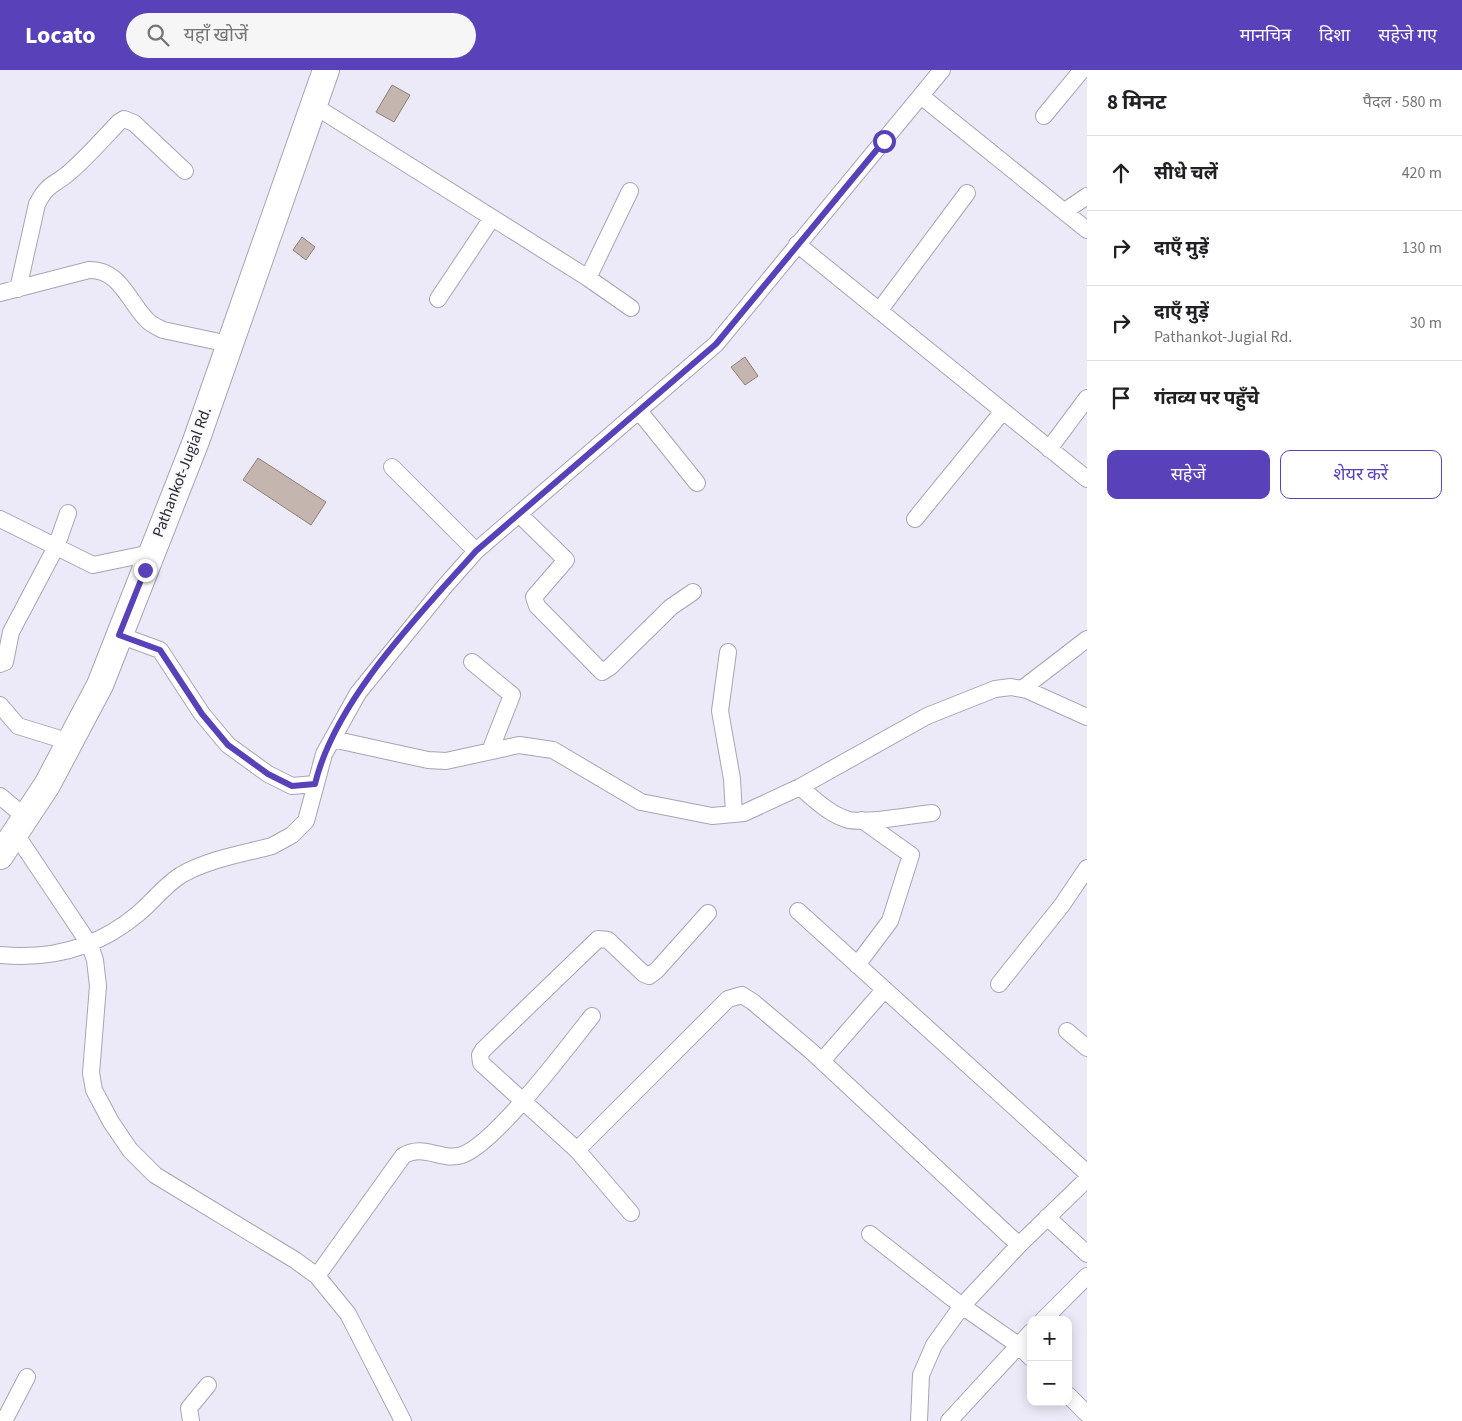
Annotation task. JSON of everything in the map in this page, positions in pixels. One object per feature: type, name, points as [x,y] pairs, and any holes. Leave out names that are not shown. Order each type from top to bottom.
[{"type":"main road","name":"Pathankot-Jugial Rd.","points":[[0,856],[47,785],[100,685],[196,441],[326,70]]},
{"type":"street","points":[[0,955],[39,956],[90,945],[127,922],[186,873],[202,865],[283,842],[306,821],[324,754],[358,693],[476,551],[716,344],[942,70]]},
{"type":"street","points":[[1044,116],[1082,70]]},
{"type":"street","points":[[921,96],[1087,230]]},
{"type":"street","points":[[313,105],[588,278],[632,308]]},
{"type":"street","points":[[18,289],[37,204],[43,193],[51,184],[71,171],[118,122],[124,120],[134,123],[185,170]]},
{"type":"street","points":[[588,278],[630,191]]},
{"type":"street","points":[[879,311],[967,193]]},
{"type":"street","points":[[1065,211],[1087,196]]},
{"type":"street","points":[[438,299],[492,218]]},
{"type":"street","points":[[797,244],[1087,479]]},
{"type":"street","points":[[0,293],[89,270],[99,270],[124,288],[141,313],[153,325],[162,330],[230,344]]},
{"type":"street","points":[[1049,449],[1087,398]]},
{"type":"street","points":[[639,411],[697,483]]},
{"type":"street","points":[[915,519],[1003,411]]},
{"type":"street","points":[[392,466],[476,551]]},
{"type":"street","points":[[0,664],[4,662],[11,632],[56,547],[68,513]]},
{"type":"street","points":[[519,514],[566,560],[534,597],[537,606],[602,672],[671,607],[693,592]]},
{"type":"street","points":[[0,519],[93,565],[151,554]]},
{"type":"street","points":[[119,635],[160,650],[202,714],[228,745],[268,774],[292,786],[315,784]]},
{"type":"street","points":[[1022,689],[1087,639]]},
{"type":"street","points":[[728,652],[720,711],[732,779],[734,814]]},
{"type":"street","points":[[472,662],[512,695],[490,751]]},
{"type":"street","points":[[332,739],[428,760],[446,761],[519,745],[553,750],[640,802],[712,816],[744,813],[800,787],[926,716],[995,688],[1012,687],[1022,689],[1087,717]]},
{"type":"street","points":[[0,705],[18,726],[70,742]]},
{"type":"street","points":[[800,787],[823,806],[849,820],[932,813]]},
{"type":"street","points":[[0,796],[20,825],[90,945],[95,960],[98,986],[91,1073],[94,1090],[111,1122],[130,1150],[155,1175],[295,1260],[317,1276],[348,1314],[403,1421]]},
{"type":"street","points":[[857,964],[890,921],[911,855],[862,820]]},
{"type":"street","points":[[999,984],[1062,904],[1087,868]]},
{"type":"street","points":[[798,911],[1087,1172]]},
{"type":"street","points":[[631,1213],[577,1150],[481,1063],[480,1054],[598,939],[608,940],[644,974],[649,976],[657,970],[708,913]]},
{"type":"street","points":[[822,1061],[884,990]]},
{"type":"street","points":[[577,1150],[728,998],[742,996],[752,1002],[822,1061],[1019,1244]]},
{"type":"street","points":[[317,1276],[403,1156],[416,1150],[454,1156],[462,1155],[477,1146],[523,1101],[592,1016]]},
{"type":"street","points":[[1067,1030],[1087,1048]]},
{"type":"street","points":[[919,1421],[921,1375],[926,1361],[962,1306],[1019,1244],[1087,1179]]},
{"type":"street","points":[[1047,1217],[1087,1254]]},
{"type":"street","points":[[870,1234],[962,1306],[1018,1345],[1027,1354]]},
{"type":"street","points":[[1047,1316],[1087,1276]]},
{"type":"street","points":[[949,1421],[1027,1336]]},
{"type":"street","points":[[4,1421],[27,1376]]},
{"type":"street","points":[[191,1421],[190,1408],[208,1385]]},
{"type":"street","points":[[1072,1399],[1087,1414]]},
{"type":"building","points":[[392,85],[410,95],[394,122],[376,112]]},
{"type":"building","points":[[302,237],[315,247],[306,260],[293,250]]},
{"type":"building","points":[[745,357],[758,376],[745,385],[731,367]]},
{"type":"building","points":[[258,458],[326,502],[311,525],[243,480]]},
{"type":"route","points":[[145,570],[119,635],[160,650],[202,714],[228,745],[268,774],[292,786],[315,784],[324,754],[358,693],[445,586],[476,551],[716,344],[884,141]]}]
